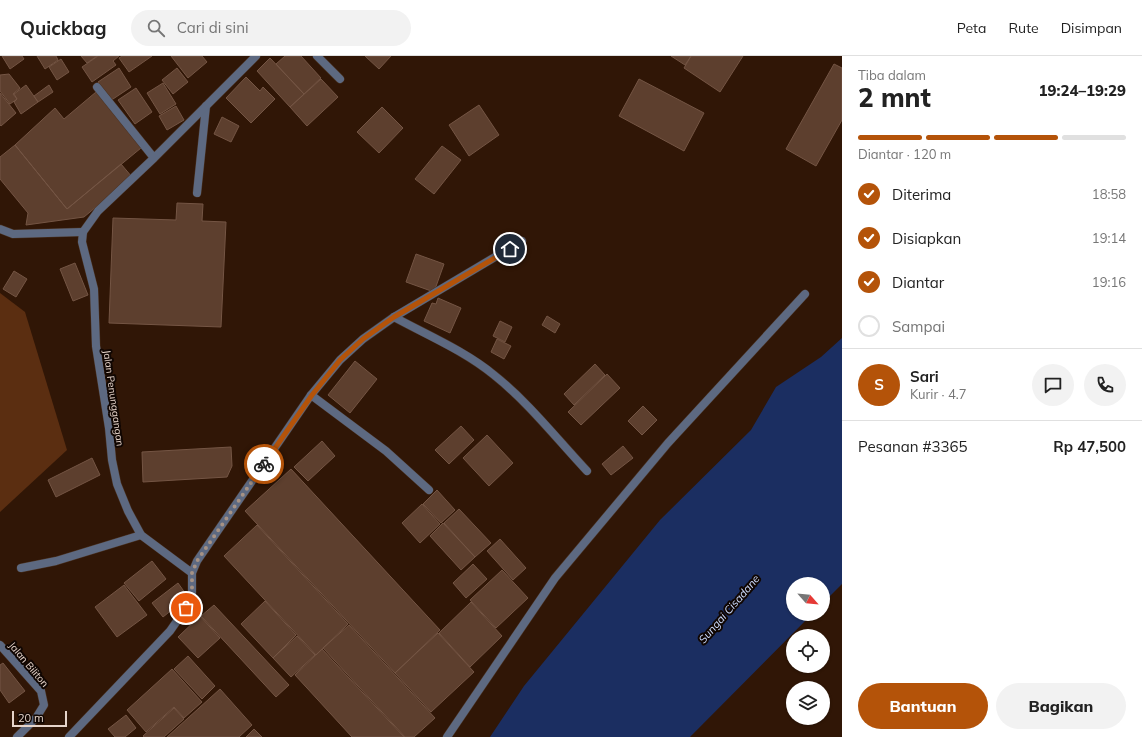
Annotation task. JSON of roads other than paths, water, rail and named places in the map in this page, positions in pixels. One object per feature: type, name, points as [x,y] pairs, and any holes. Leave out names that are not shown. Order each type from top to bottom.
[{"type":"street","points":[[0,229],[13,234],[83,232],[98,211],[154,158],[256,56]]},
{"type":"street","points":[[317,56],[340,79]]},
{"type":"street","points":[[97,87],[154,158]]},
{"type":"street","points":[[197,193],[206,106]]},
{"type":"street","name":"Jalan Penunggangan","points":[[83,232],[82,242],[84,254],[94,289],[96,346],[109,428],[112,460],[117,484],[128,511],[141,535],[192,573]]},
{"type":"street","points":[[69,737],[170,631],[186,608],[192,592],[192,573],[197,561],[312,395],[340,360],[363,339],[394,317],[522,241]]},
{"type":"street","points":[[448,737],[555,578],[668,443],[805,294]]},
{"type":"street","points":[[394,317],[471,359],[493,374],[508,387],[587,472]]},
{"type":"street","points":[[312,395],[386,451],[429,490]]},
{"type":"street","points":[[21,568],[56,561],[141,535]]},
{"type":"street","name":"Jalan Biliton","points":[[0,645],[41,691],[44,705],[36,718],[17,737]]},
{"type":"water","name":"Sungai Cisadane","points":[[842,338],[842,584],[830,596],[830,577],[786,577],[786,621],[805,621],[797,629],[786,629],[786,640],[690,737],[490,737],[524,686],[660,520],[751,430],[776,387],[821,357]]}]
